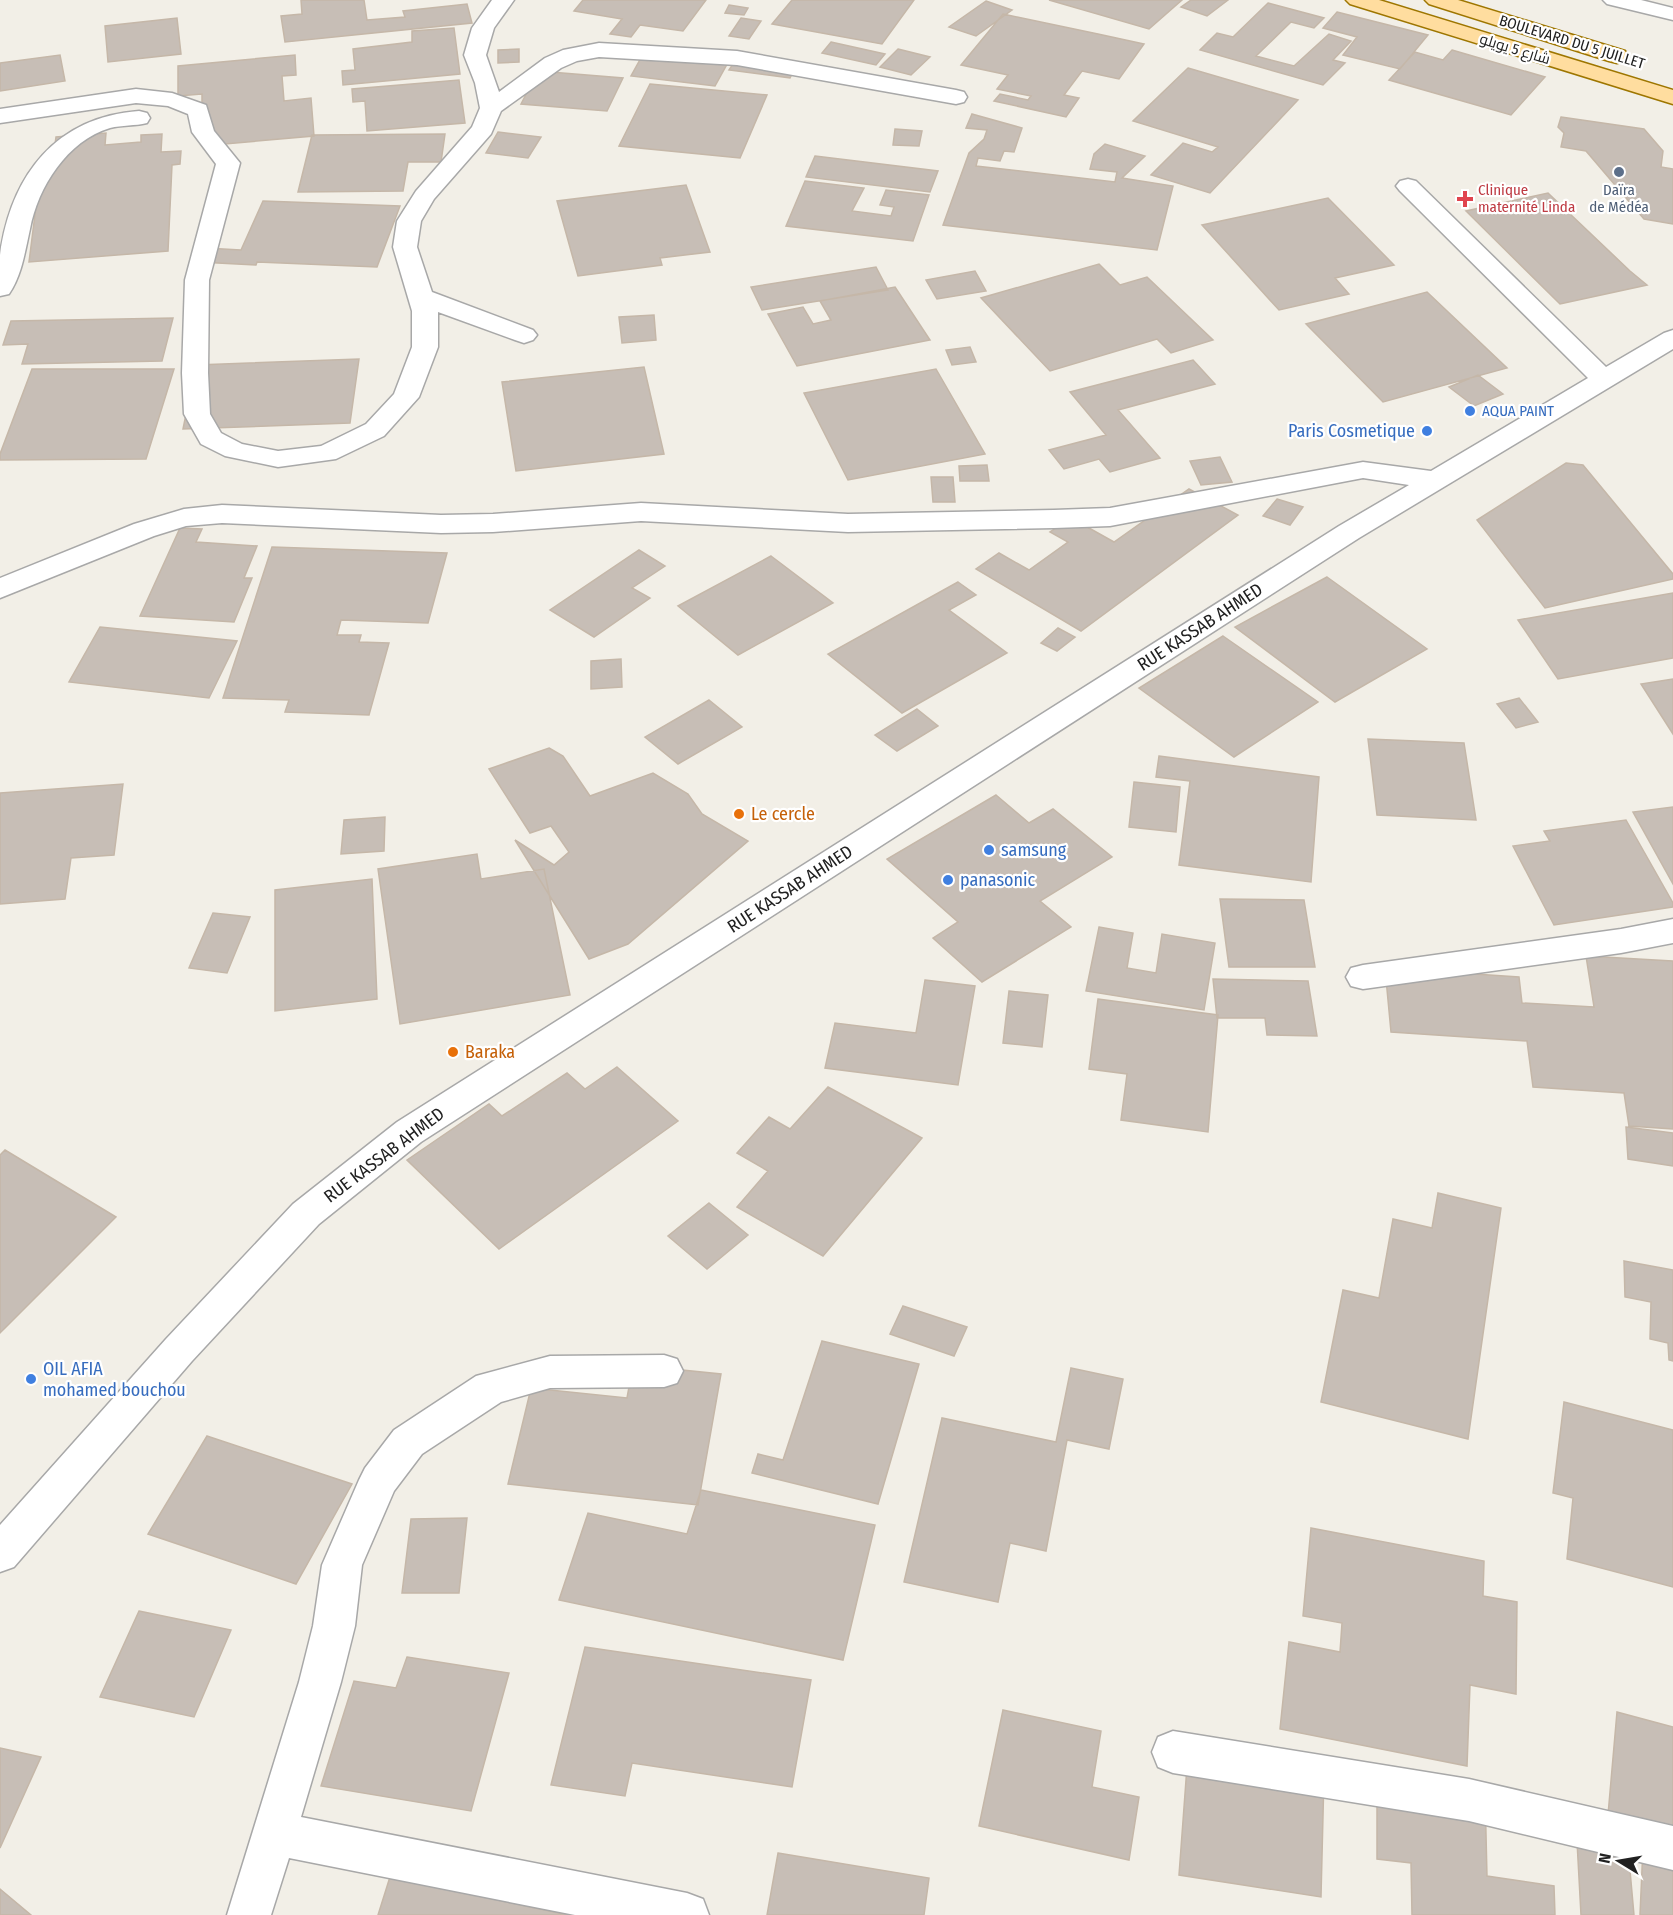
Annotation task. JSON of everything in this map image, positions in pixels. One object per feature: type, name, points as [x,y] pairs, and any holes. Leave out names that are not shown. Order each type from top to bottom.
[{"type":"main road","name":"شارع 5 يويلو","points":[[1358,0],[1673,97]]},
{"type":"main road","name":"BOULEVARD DU 5 JUILLET","points":[[1436,0],[1640,63]]},
{"type":"street","points":[[0,116],[136,96],[172,100],[198,110],[203,132],[228,163],[198,280],[195,373],[197,414],[210,438],[234,450],[278,459],[327,453],[375,430],[406,397],[425,347],[425,311],[405,248],[409,221],[424,196],[483,129],[491,108],[486,83],[475,55],[483,28],[503,0]]},
{"type":"street","points":[[1614,0],[1673,14]]},
{"type":"street","points":[[491,108],[553,63],[571,55],[599,50],[737,58],[956,97]]},
{"type":"street","points":[[0,289],[8,276],[24,205],[43,170],[63,147],[98,125],[147,117],[203,132]]},
{"type":"street","points":[[1408,186],[1603,379]]},
{"type":"street","points":[[421,297],[524,335]]},
{"type":"street","name":"RUE KASSAB AHMED","points":[[0,1554],[179,1350],[306,1214],[409,1132],[1339,538],[1673,338]]},
{"type":"street","points":[[0,589],[144,530],[184,518],[222,514],[441,524],[493,523],[641,512],[848,524],[1054,519],[1110,517],[1363,470],[1435,480]]},
{"type":"street","points":[[1363,977],[1621,941],[1673,931]]},
{"type":"street","points":[[249,1915],[320,1683],[334,1626],[342,1565],[379,1480],[408,1442],[490,1388],[550,1372],[664,1371]]},
{"type":"street","points":[[1173,1752],[1469,1800],[1673,1848]]},
{"type":"street","points":[[274,1833],[687,1915]]},
{"type":"building","points":[[301,0],[364,0],[367,20],[405,17],[403,11],[467,4],[472,23],[285,42],[281,16],[302,14]]},
{"type":"building","points":[[583,0],[706,0],[683,31],[640,25],[631,37],[610,34],[622,19],[574,11]]},
{"type":"building","points":[[792,0],[914,0],[882,44],[772,24]]},
{"type":"building","points":[[1049,0],[1182,0],[1149,29]]},
{"type":"building","points":[[1191,0],[1228,0],[1207,16],[1181,7]]},
{"type":"building","points":[[986,1],[1012,10],[976,36],[949,27]]},
{"type":"building","points":[[1268,3],[1324,18],[1314,28],[1291,22],[1256,56],[1294,66],[1329,34],[1351,41],[1333,60],[1345,63],[1323,85],[1200,50],[1217,33],[1233,37]]},
{"type":"building","points":[[729,5],[748,8],[744,15],[725,13]]},
{"type":"building","points":[[1337,12],[1428,35],[1400,69],[1343,55],[1357,37],[1323,28]]},
{"type":"building","points":[[1003,14],[1144,44],[1119,79],[1082,71],[1064,95],[1079,98],[1066,117],[994,101],[1000,94],[1028,100],[1031,96],[997,89],[1008,75],[961,65]]},
{"type":"building","points":[[177,18],[181,54],[108,62],[105,26]]},
{"type":"building","points":[[741,18],[761,21],[749,39],[729,36]]},
{"type":"building","points":[[454,28],[460,74],[343,85],[342,71],[355,70],[353,49],[412,42],[412,31]]},
{"type":"building","points":[[831,42],[885,54],[876,65],[822,53]]},
{"type":"building","points":[[647,47],[731,57],[715,86],[631,76]]},
{"type":"building","points":[[519,49],[519,62],[498,63],[498,50]]},
{"type":"building","points":[[898,49],[930,57],[911,75],[880,67]]},
{"type":"building","points":[[1452,50],[1545,77],[1511,115],[1389,80],[1415,52],[1443,60]]},
{"type":"building","points":[[60,55],[65,81],[0,91],[0,63]]},
{"type":"building","points":[[295,55],[296,75],[282,76],[284,101],[311,98],[314,136],[202,146],[202,94],[178,96],[178,66]]},
{"type":"building","points":[[737,58],[796,66],[790,78],[729,70]]},
{"type":"building","points":[[1188,68],[1298,100],[1210,193],[1151,175],[1183,143],[1212,152],[1218,147],[1133,121]]},
{"type":"building","points":[[538,71],[623,78],[607,111],[521,104]]},
{"type":"building","points":[[459,80],[465,123],[367,131],[365,101],[353,102],[352,89]]},
{"type":"building","points":[[650,84],[767,95],[740,158],[619,146]]},
{"type":"building","points":[[972,114],[1022,128],[1014,152],[1004,151],[1000,161],[978,158],[976,166],[1115,182],[1117,172],[1090,169],[1094,154],[1105,144],[1145,156],[1122,178],[1173,186],[1157,250],[943,225],[969,153],[984,139],[987,130],[966,128]]},
{"type":"building","points":[[1561,117],[1644,129],[1663,151],[1661,167],[1673,169],[1673,224],[1644,219],[1586,151],[1561,147],[1564,133],[1558,127]]},
{"type":"building","points":[[895,129],[922,131],[919,146],[893,145]]},
{"type":"building","points":[[498,132],[541,137],[528,158],[486,153]]},
{"type":"building","points":[[106,133],[105,145],[141,142],[141,135],[162,134],[161,152],[181,151],[180,164],[172,165],[168,251],[29,262],[40,175],[51,174],[56,137]]},
{"type":"building","points":[[445,134],[441,162],[408,162],[403,191],[298,192],[312,135]]},
{"type":"building","points":[[815,156],[938,171],[930,192],[806,177]]},
{"type":"building","points":[[805,181],[864,188],[852,211],[891,216],[894,207],[880,205],[886,190],[929,195],[913,241],[786,226]]},
{"type":"building","points":[[686,185],[710,252],[660,258],[662,265],[578,276],[557,201]]},
{"type":"building","points":[[1548,193],[1647,285],[1560,304],[1466,211]]},
{"type":"building","points":[[1328,198],[1394,265],[1335,278],[1349,294],[1279,310],[1202,225]]},
{"type":"building","points":[[263,201],[400,206],[377,267],[199,262],[206,248],[241,250]]},
{"type":"building","points":[[1099,264],[1120,285],[1147,277],[1213,340],[1171,353],[1157,339],[1050,371],[981,298]]},
{"type":"building","points":[[876,267],[888,290],[762,310],[751,287]]},
{"type":"building","points":[[975,271],[986,291],[937,299],[926,280]]},
{"type":"building","points":[[895,287],[930,340],[797,366],[768,314],[803,307],[813,324],[831,320],[820,301]]},
{"type":"building","points":[[1427,292],[1507,368],[1383,402],[1306,324]]},
{"type":"building","points":[[654,315],[656,340],[622,343],[619,317]]},
{"type":"building","points":[[173,318],[162,361],[22,364],[28,344],[3,345],[11,321]]},
{"type":"building","points":[[970,347],[976,362],[952,365],[946,350]]},
{"type":"building","points":[[359,359],[350,423],[183,429],[196,365]]},
{"type":"building","points":[[1193,360],[1215,384],[1118,410],[1160,458],[1110,472],[1099,459],[1064,469],[1049,450],[1106,435],[1070,392]]},
{"type":"building","points":[[644,367],[664,454],[516,471],[502,382]]},
{"type":"building","points":[[32,369],[174,369],[146,459],[0,460],[0,454]]},
{"type":"building","points":[[936,369],[985,454],[848,480],[804,393]]},
{"type":"building","points":[[1478,375],[1503,394],[1474,406],[1449,387]]},
{"type":"building","points":[[1220,457],[1232,482],[1201,485],[1190,461]]},
{"type":"building","points":[[1566,463],[1583,465],[1673,574],[1673,579],[1545,608],[1477,520]]},
{"type":"building","points":[[987,465],[989,481],[960,481],[959,466]]},
{"type":"building","points":[[931,477],[953,477],[955,502],[933,502]]},
{"type":"building","points":[[1189,489],[1238,515],[1081,631],[976,569],[999,553],[1029,570],[1068,542],[1050,532],[1071,518],[1114,542]]},
{"type":"building","points":[[1277,499],[1303,507],[1290,525],[1263,516]]},
{"type":"building","points":[[180,528],[202,529],[196,542],[257,546],[244,578],[252,578],[234,622],[140,616]]},
{"type":"building","points":[[272,547],[447,553],[428,623],[341,620],[337,635],[361,635],[359,642],[389,643],[369,715],[285,712],[289,700],[223,698]]},
{"type":"building","points":[[639,550],[665,566],[632,588],[650,598],[594,637],[550,610]]},
{"type":"building","points":[[771,556],[833,603],[738,655],[678,606]]},
{"type":"building","points":[[1327,577],[1427,649],[1335,702],[1235,627]]},
{"type":"building","points":[[958,582],[976,595],[949,610],[1007,653],[902,713],[828,654]]},
{"type":"building","points":[[1673,593],[1673,658],[1558,679],[1518,620]]},
{"type":"building","points":[[100,627],[237,641],[209,698],[69,682]]},
{"type":"building","points":[[1058,628],[1075,637],[1057,651],[1041,643]]},
{"type":"building","points":[[1223,636],[1318,702],[1234,757],[1139,688]]},
{"type":"building","points":[[621,659],[622,687],[591,689],[591,661]]},
{"type":"building","points":[[1673,679],[1673,734],[1641,684]]},
{"type":"building","points":[[1519,698],[1538,722],[1516,728],[1497,704]]},
{"type":"building","points":[[709,700],[742,727],[678,764],[645,737]]},
{"type":"building","points":[[917,709],[938,726],[897,751],[875,735]]},
{"type":"building","points":[[1368,739],[1464,743],[1476,820],[1377,815]]},
{"type":"building","points":[[549,748],[563,756],[590,796],[653,773],[688,794],[702,814],[748,841],[628,944],[589,959],[515,840],[554,865],[569,852],[551,826],[530,833],[489,769]]},
{"type":"building","points":[[1159,756],[1319,777],[1311,882],[1179,865],[1190,781],[1156,777]]},
{"type":"building","points":[[1134,782],[1180,787],[1176,832],[1129,827]]},
{"type":"building","points":[[123,784],[114,855],[71,858],[65,899],[0,904],[0,793]]},
{"type":"building","points":[[996,795],[1029,823],[1053,809],[1112,857],[1040,901],[1071,927],[982,982],[933,938],[958,922],[887,859]]},
{"type":"building","points":[[1673,807],[1673,884],[1633,812]]},
{"type":"building","points":[[385,817],[384,851],[341,854],[344,820]]},
{"type":"building","points":[[1626,820],[1673,903],[1673,907],[1554,925],[1513,846],[1550,841],[1544,831]]},
{"type":"building","points":[[477,854],[481,879],[544,869],[570,995],[400,1024],[378,869]]},
{"type":"building","points":[[372,879],[377,999],[275,1011],[275,890]]},
{"type":"building","points":[[1220,899],[1304,900],[1315,967],[1229,967]]},
{"type":"building","points":[[213,913],[250,917],[227,973],[189,968]]},
{"type":"building","points":[[1099,927],[1133,933],[1127,968],[1156,973],[1162,934],[1215,943],[1204,1010],[1086,991]]},
{"type":"building","points":[[1586,956],[1673,961],[1673,1129],[1629,1126],[1624,1093],[1533,1087],[1527,1041],[1391,1032],[1385,968],[1519,977],[1522,1003],[1594,1007]]},
{"type":"building","points":[[1213,979],[1308,981],[1317,1036],[1267,1035],[1265,1018],[1217,1018]]},
{"type":"building","points":[[925,980],[975,986],[958,1085],[825,1068],[835,1023],[916,1033]]},
{"type":"building","points":[[1009,991],[1048,995],[1042,1047],[1003,1043]]},
{"type":"building","points":[[1098,999],[1218,1015],[1208,1132],[1121,1120],[1127,1074],[1089,1069]]},
{"type":"building","points":[[617,1067],[678,1121],[499,1249],[407,1160],[489,1104],[502,1116],[567,1073],[585,1089]]},
{"type":"building","points":[[828,1087],[922,1138],[823,1256],[737,1207],[768,1171],[737,1153],[769,1117],[790,1129]]},
{"type":"building","points":[[1626,1127],[1673,1133],[1673,1166],[1628,1159]]},
{"type":"building","points":[[5,1150],[116,1217],[0,1333],[0,1155]]},
{"type":"building","points":[[1438,1193],[1501,1208],[1468,1439],[1321,1402],[1343,1290],[1379,1298],[1393,1219],[1432,1228]]},
{"type":"building","points":[[709,1203],[748,1235],[707,1269],[668,1236]]},
{"type":"building","points":[[1624,1261],[1673,1270],[1673,1361],[1669,1360],[1668,1343],[1650,1339],[1651,1302],[1625,1297]]},
{"type":"building","points":[[903,1306],[967,1327],[954,1356],[890,1334]]},
{"type":"building","points":[[822,1341],[919,1364],[878,1504],[752,1473],[758,1454],[783,1460]]},
{"type":"building","points":[[633,1365],[721,1374],[698,1505],[508,1484],[531,1388],[627,1398]]},
{"type":"building","points":[[1071,1368],[1123,1379],[1109,1449],[1067,1440],[1046,1551],[1010,1543],[998,1602],[904,1582],[942,1418],[1056,1442]]},
{"type":"building","points":[[1564,1402],[1673,1430],[1673,1587],[1567,1559],[1573,1498],[1553,1493]]},
{"type":"building","points":[[207,1436],[352,1484],[296,1584],[148,1534]]},
{"type":"building","points":[[701,1490],[875,1525],[843,1660],[559,1600],[588,1513],[687,1534]]},
{"type":"building","points":[[467,1518],[459,1593],[402,1593],[411,1519]]},
{"type":"building","points":[[1311,1528],[1484,1561],[1483,1596],[1517,1602],[1516,1694],[1470,1685],[1467,1766],[1280,1729],[1289,1642],[1340,1652],[1342,1623],[1303,1616]]},
{"type":"building","points":[[139,1611],[231,1630],[194,1717],[100,1697]]},
{"type":"building","points":[[585,1647],[811,1680],[792,1787],[632,1763],[625,1796],[551,1785]]},
{"type":"building","points":[[407,1657],[509,1673],[471,1811],[321,1786],[354,1681],[396,1688]]},
{"type":"building","points":[[1003,1710],[1101,1731],[1092,1787],[1139,1797],[1129,1860],[979,1826]]},
{"type":"building","points":[[1617,1712],[1673,1727],[1673,1833],[1608,1815]]},
{"type":"building","points":[[0,1748],[41,1757],[0,1848]]},
{"type":"building","points":[[1188,1753],[1324,1775],[1321,1897],[1179,1875]]},
{"type":"building","points":[[1377,1776],[1485,1792],[1487,1876],[1554,1886],[1555,1915],[1412,1915],[1411,1863],[1377,1859]]},
{"type":"building","points":[[1577,1841],[1628,1848],[1634,1915],[1581,1915]]},
{"type":"building","points":[[1643,1847],[1673,1854],[1673,1915],[1640,1915]]},
{"type":"building","points":[[778,1853],[929,1878],[924,1915],[767,1915]]},
{"type":"building","points":[[390,1877],[568,1915],[378,1915]]},
{"type":"building","points":[[0,1889],[31,1915],[0,1915]]},
{"type":"place","name":"Daïra de Médéa","points":[[1619,172]]},
{"type":"place","name":"Clinique maternité Linda","points":[[1465,199]]},
{"type":"place","name":"AQUA PAINT","points":[[1470,411]]},
{"type":"place","name":"Paris Cosmetique","points":[[1427,431]]},
{"type":"place","name":"Le cercle","points":[[739,814]]},
{"type":"place","name":"samsung","points":[[989,850]]},
{"type":"place","name":"panasonic","points":[[948,880]]},
{"type":"place","name":"Baraka","points":[[453,1052]]},
{"type":"place","name":"OIL AFIA mohamed bouchou","points":[[31,1379]]}]
